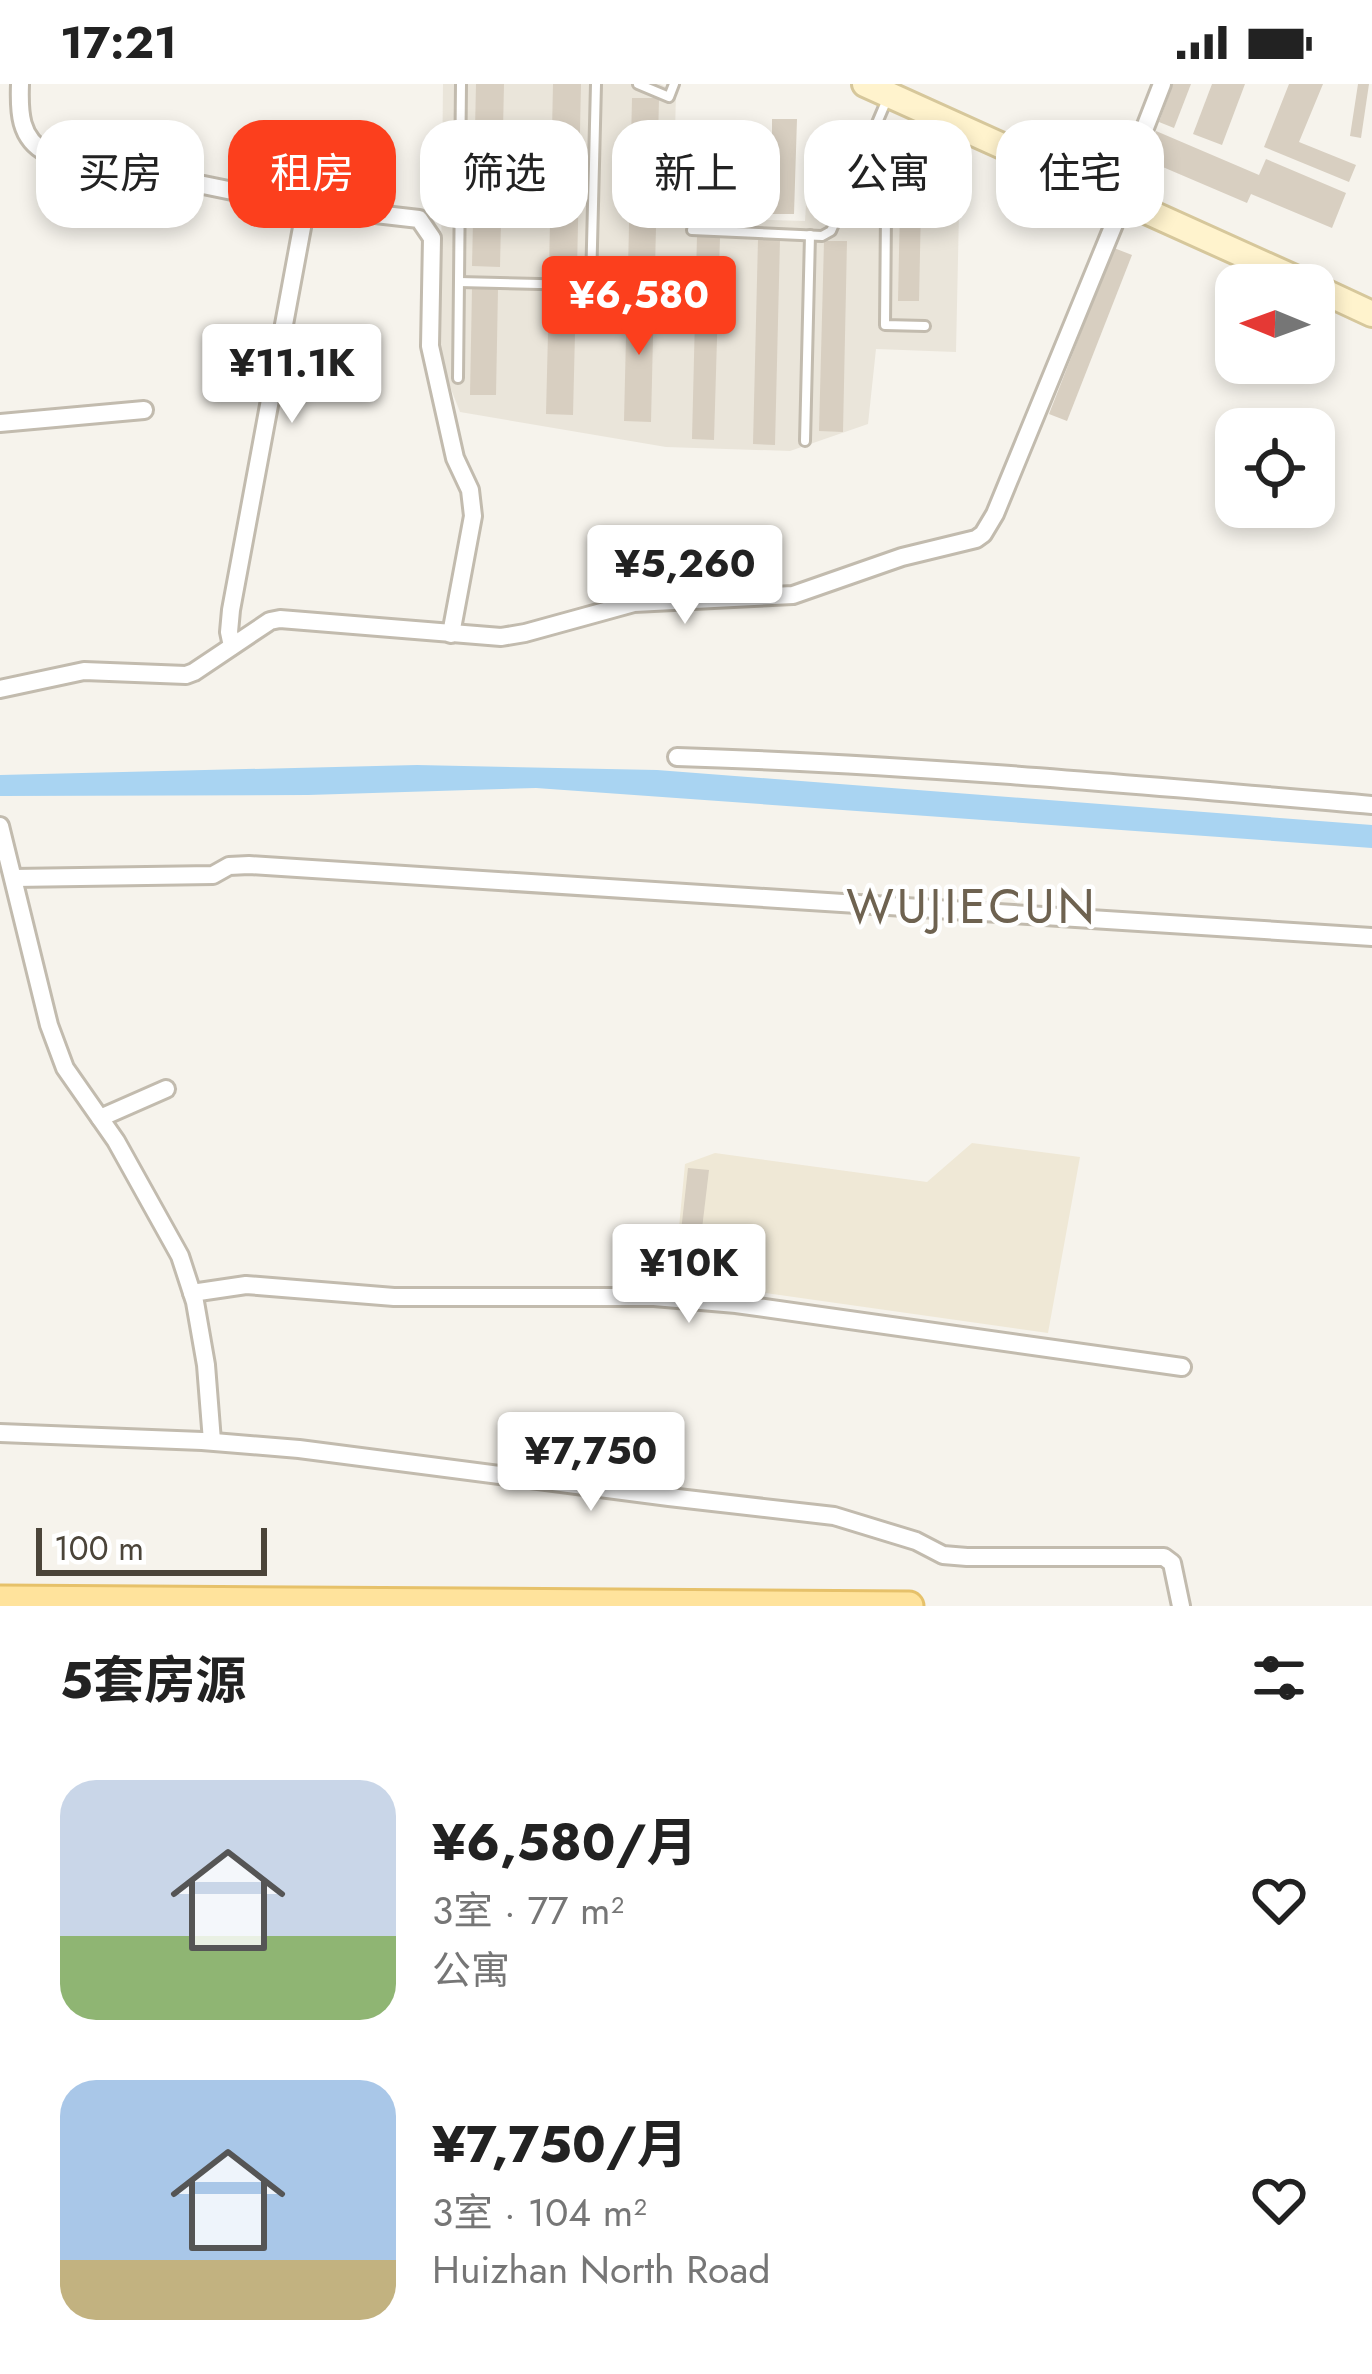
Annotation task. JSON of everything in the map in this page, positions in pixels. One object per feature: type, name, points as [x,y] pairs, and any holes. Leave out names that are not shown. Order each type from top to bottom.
[{"type":"main road","points":[[877,89],[996,143]]},
{"type":"main road","points":[[1164,219],[1264,264]]},
{"type":"main road","points":[[1335,297],[1372,314]]},
{"type":"main road","points":[[0,1600],[909,1606]]},
{"type":"street","points":[[20,84],[20,116],[36,148],[228,190]]},
{"type":"street","points":[[1149,120],[1162,84]]},
{"type":"street","points":[[396,216],[419,219],[432,238],[430,346],[455,458],[470,490],[473,516],[451,634]]},
{"type":"street","points":[[232,646],[231,610],[303,228]]},
{"type":"street","points":[[0,689],[84,671],[194,672],[280,619],[501,637],[634,603],[793,595],[983,534],[1109,228]]},
{"type":"street","points":[[0,423],[144,410]]},
{"type":"street","points":[[677,757],[860,764],[1372,805]]},
{"type":"street","points":[[0,826],[49,1025],[65,1068],[116,1141],[180,1256],[206,1365],[212,1442]]},
{"type":"street","points":[[14,878],[213,875],[229,866],[249,865],[1372,938]]},
{"type":"street","points":[[100,1118],[166,1089]]},
{"type":"street","points":[[192,1293],[245,1285],[394,1297],[654,1297],[736,1304],[1182,1367]]},
{"type":"street","points":[[0,1433],[299,1449],[834,1516],[916,1541],[943,1555],[967,1558],[1164,1557],[1172,1563],[1180,1606]]},
{"type":"lane","points":[[458,378],[461,84]]},
{"type":"lane","points":[[591,286],[596,84]]},
{"type":"lane","points":[[638,84],[669,97],[674,84]]},
{"type":"lane","points":[[868,120],[877,89]]},
{"type":"lane","points":[[692,230],[822,236],[832,228]]},
{"type":"lane","points":[[886,228],[885,325],[925,326]]},
{"type":"lane","points":[[806,441],[810,235]]},
{"type":"lane","points":[[459,282],[662,287]]},
{"type":"shaded area","points":[[443,84],[660,84],[676,92],[675,120],[612,120],[612,228],[780,228],[780,220],[804,221],[804,228],[959,228],[956,352],[876,349],[868,424],[790,451],[666,447],[460,412],[440,361],[441,228],[588,228],[588,120],[443,120]]},
{"type":"shaded area","points":[[972,1143],[1080,1157],[1048,1333],[674,1280],[685,1164],[715,1153],[927,1182]]},
{"type":"water","points":[[417,765],[657,770],[1372,825],[1372,848],[536,788],[0,796],[0,775]]},
{"type":"building","points":[[476,84],[504,84],[503,120],[475,120]]},
{"type":"building","points":[[553,84],[581,84],[580,120],[552,120]]},
{"type":"building","points":[[1173,84],[1191,84],[1174,128],[1160,120]]},
{"type":"building","points":[[1212,84],[1245,84],[1222,145],[1193,134]]},
{"type":"building","points":[[1289,84],[1323,84],[1299,142],[1356,165],[1349,182],[1264,147]]},
{"type":"building","points":[[1358,84],[1369,84],[1361,138],[1350,136]]},
{"type":"building","points":[[632,98],[659,98],[658,120],[631,120]]},
{"type":"building","points":[[797,119],[794,214],[780,214],[780,120],[772,120]]},
{"type":"building","points":[[1164,134],[1259,175],[1266,159],[1346,193],[1332,228],[1251,194],[1247,203],[1164,168]]},
{"type":"building","points":[[473,228],[501,228],[500,267],[472,266]]},
{"type":"building","points":[[550,228],[578,228],[577,270],[549,269]]},
{"type":"building","points":[[629,228],[656,228],[655,270],[628,269]]},
{"type":"building","points":[[900,228],[921,228],[919,301],[898,301]]},
{"type":"building","points":[[697,236],[720,237],[714,440],[692,439]]},
{"type":"building","points":[[758,239],[780,239],[775,445],[753,444]]},
{"type":"building","points":[[824,241],[847,241],[843,432],[819,431]]},
{"type":"building","points":[[1114,248],[1132,255],[1067,421],[1049,414]]},
{"type":"building","points":[[472,289],[498,289],[496,395],[470,395]]},
{"type":"building","points":[[549,292],[576,292],[573,415],[546,414]]},
{"type":"building","points":[[627,294],[654,294],[651,422],[624,421]]},
{"type":"building","points":[[688,1168],[709,1170],[696,1279],[676,1277]]},
{"type":"district","name":"WUJIECUN","points":[[972,906]]}]
